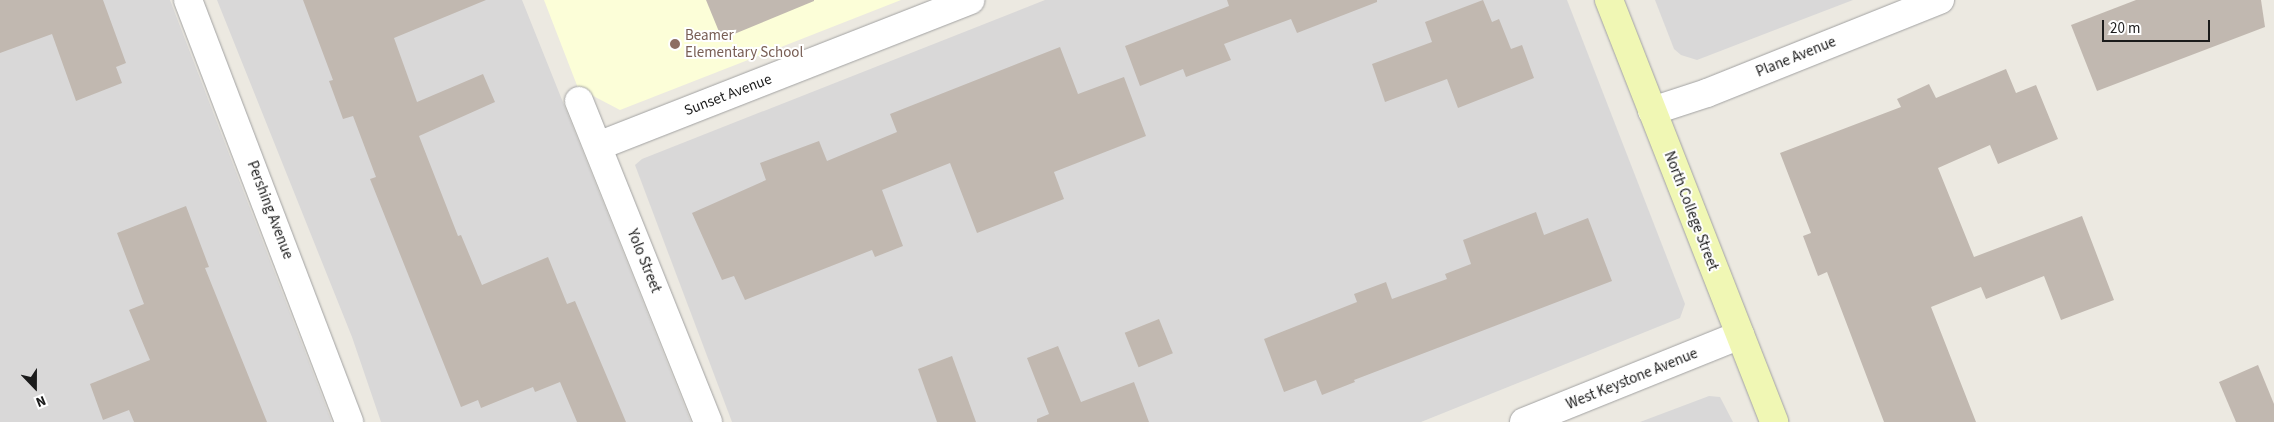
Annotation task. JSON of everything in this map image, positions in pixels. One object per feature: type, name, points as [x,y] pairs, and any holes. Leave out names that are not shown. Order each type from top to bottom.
[{"type":"street","name":"Pershing Avenue","points":[[188,0],[349,422]]},
{"type":"street","name":"Sunset Avenue","points":[[598,146],[970,0]]},
{"type":"street","name":"North College Street","points":[[1608,0],[1774,422]]},
{"type":"street","name":"Plane Avenue","points":[[1652,111],[1707,92],[1940,0]]},
{"type":"street","name":"Yolo Street","points":[[579,101],[708,422]]},
{"type":"street","name":"West Keystone Avenue","points":[[1524,422],[1740,335]]},
{"type":"shaded area","points":[[0,0],[170,0],[332,422],[0,422]]},
{"type":"shaded area","points":[[217,0],[522,0],[691,422],[381,422],[352,337]]},
{"type":"shaded area","name":"Beamer Elementary School","points":[[544,0],[901,0],[620,110],[578,88]]},
{"type":"shaded area","points":[[1045,0],[1567,0],[1685,304],[1680,318],[1421,422],[732,422],[635,165],[642,159]]},
{"type":"shaded area","points":[[1655,0],[1853,0],[1697,60],[1681,55],[1674,49]]},
{"type":"shaded area","points":[[1709,396],[1720,397],[1733,422],[1640,422]]},
{"type":"building","points":[[0,0],[103,0],[126,63],[116,67],[122,83],[76,101],[52,34],[0,53]]},
{"type":"building","points":[[303,0],[486,0],[394,38],[417,102],[483,74],[495,102],[419,136],[458,236],[461,235],[482,285],[548,257],[567,304],[575,301],[626,422],[577,422],[560,382],[535,392],[533,387],[481,408],[478,400],[461,407],[370,179],[376,177],[353,116],[343,119],[329,81],[333,80]]},
{"type":"building","points":[[706,0],[814,0],[814,1],[722,39]]},
{"type":"building","points":[[1227,0],[1377,0],[1377,2],[1297,33],[1291,19],[1224,44],[1231,60],[1186,77],[1183,69],[1140,86],[1125,46],[1229,6]]},
{"type":"building","points":[[1483,0],[1492,22],[1499,19],[1511,49],[1522,45],[1534,78],[1458,108],[1447,79],[1385,102],[1372,64],[1432,42],[1425,22]]},
{"type":"building","points":[[2136,0],[2261,0],[2265,27],[2097,91],[2071,25]]},
{"type":"building","points":[[1060,47],[1078,94],[1124,77],[1146,136],[1054,172],[1064,199],[977,233],[950,163],[882,190],[903,246],[875,257],[872,250],[745,300],[734,276],[722,280],[692,213],[766,180],[760,163],[819,141],[827,161],[897,132],[890,114]]},
{"type":"building","points":[[2006,69],[2016,93],[2036,85],[2058,139],[1998,164],[1990,145],[1938,168],[1974,257],[2082,216],[2114,300],[2061,320],[2044,276],[1986,299],[1981,287],[1931,307],[1976,422],[1884,422],[1827,272],[1818,276],[1803,236],[1811,233],[1780,153],[1901,107],[1897,99],[1929,84],[1936,98]]},
{"type":"building","points":[[186,206],[209,267],[205,268],[267,422],[134,422],[129,410],[103,420],[90,384],[150,360],[129,310],[144,304],[117,233]]},
{"type":"building","points":[[1536,212],[1544,235],[1588,218],[1612,281],[1354,380],[1355,382],[1322,395],[1316,380],[1284,392],[1264,339],[1357,302],[1354,294],[1386,282],[1392,299],[1447,279],[1445,274],[1471,264],[1463,240]]},
{"type":"building","points":[[1159,319],[1173,353],[1139,367],[1125,333]]},
{"type":"building","points":[[1058,346],[1081,402],[1134,382],[1149,422],[1037,422],[1037,419],[1049,414],[1027,358]]},
{"type":"building","points":[[952,356],[976,422],[937,422],[918,369]]},
{"type":"building","points":[[2258,365],[2274,404],[2274,422],[2236,422],[2219,382]]},
{"type":"place","name":"Beamer Elementary School","points":[[675,44]]}]
